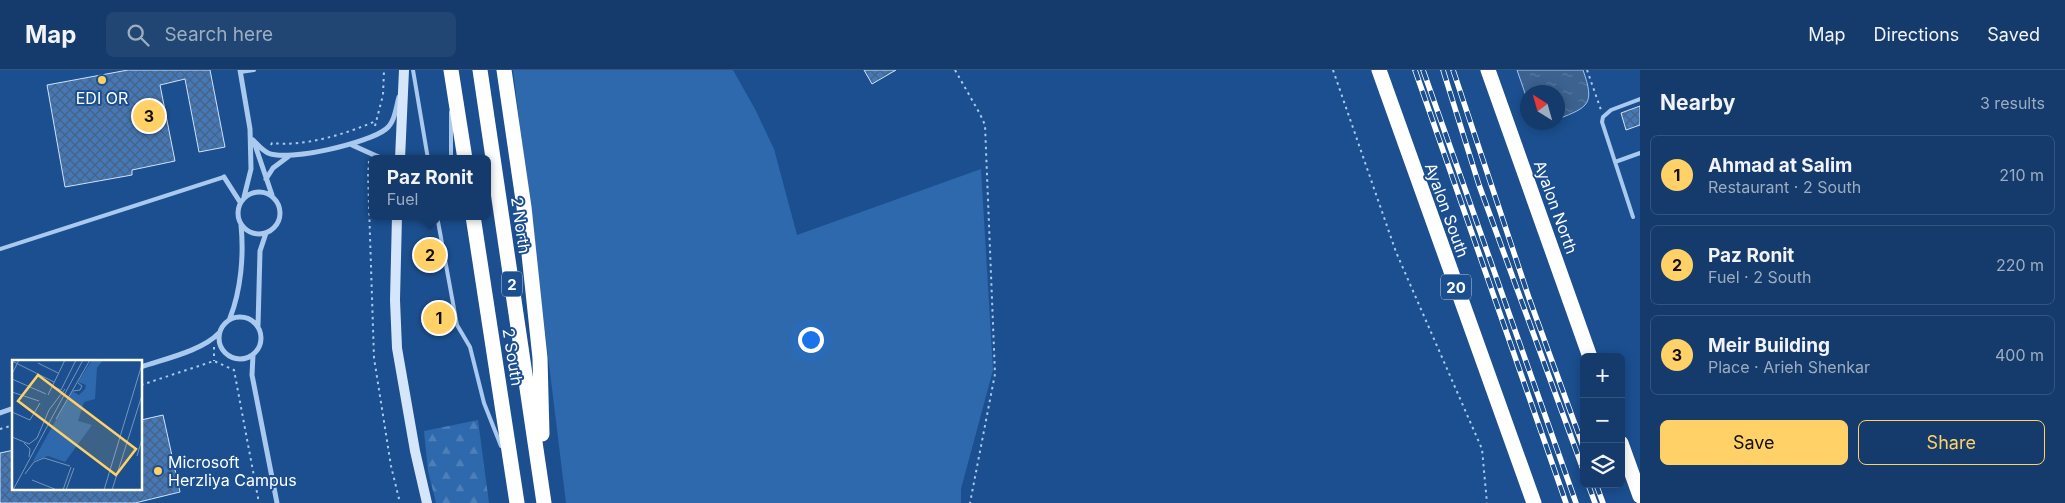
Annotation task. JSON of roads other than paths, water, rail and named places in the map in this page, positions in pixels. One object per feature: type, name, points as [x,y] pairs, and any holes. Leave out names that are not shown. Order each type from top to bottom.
[{"type":"highway","points":[[450,70],[463,155]]},
{"type":"highway","name":"2 North","points":[[480,70],[544,500]]},
{"type":"highway","points":[[506,70],[525,217],[540,358],[544,500]]},
{"type":"highway","name":"Ayalon South","points":[[1379,70],[1534,503]]},
{"type":"highway","name":"Ayalon North","points":[[1488,70],[1589,353]]},
{"type":"highway","name":"2 South","points":[[474,220],[517,503]]},
{"type":"highway","points":[[1625,454],[1640,496]]},
{"type":"main road","points":[[400,155],[403,75]]},
{"type":"main road","points":[[397,220],[394,300],[396,348],[415,451],[427,503]]},
{"type":"street","points":[[230,318],[236,302],[243,243],[237,213],[251,169],[250,129],[240,71]]},
{"type":"street","points":[[254,140],[268,153],[289,156],[352,144],[373,136],[387,128],[394,117],[403,75]]},
{"type":"street","points":[[250,129],[266,179],[280,207],[281,213],[276,225],[266,233],[260,251],[258,326]]},
{"type":"street","points":[[352,144],[374,155]]},
{"type":"street","points":[[266,179],[272,168],[289,156]]},
{"type":"street","points":[[224,177],[242,200]]},
{"type":"street","points":[[242,200],[255,191],[268,193],[273,196]]},
{"type":"street","points":[[240,224],[244,229],[254,234],[266,233]]},
{"type":"street","points":[[142,366],[187,351],[214,338],[230,318],[242,316],[254,321],[261,332],[260,344],[253,355],[252,375],[277,503]]},
{"type":"street","points":[[219,332],[221,349],[230,357],[241,359],[253,355]]},
{"type":"lane","points":[[240,71],[254,70]]},
{"type":"lane","points":[[413,70],[427,155]]},
{"type":"lane","points":[[450,70],[451,155]]},
{"type":"lane","points":[[1633,216],[1603,127],[1603,118],[1611,110],[1640,99]]},
{"type":"lane","points":[[1615,162],[1640,153]]},
{"type":"lane","points":[[0,249],[224,177]]},
{"type":"lane","points":[[438,220],[457,325],[470,347],[484,403],[513,477]]},
{"type":"water","points":[[1517,70],[1583,70],[1589,90],[1589,97],[1583,107],[1565,116],[1565,85],[1522,85]]},
{"type":"railway","points":[[1415,70],[1566,503]]},
{"type":"railway","points":[[1423,70],[1576,503]]},
{"type":"railway","points":[[1443,70],[1479,185],[1580,461]]},
{"type":"railway","points":[[1453,70],[1529,298],[1582,443]]},
{"type":"railway","points":[[1589,488],[1595,503]]},
{"type":"railway","points":[[1597,488],[1603,503]]},
{"type":"place","name":"EDI OR","points":[[102,80]]},
{"type":"place","name":"Meir Building","points":[[149,116]]},
{"type":"place","name":"Paz Ronit","points":[[430,255]]},
{"type":"place","name":"Ahmad at Salim","points":[[439,318]]},
{"type":"place","name":"Microsoft Herzliya Campus","points":[[158,471]]}]
